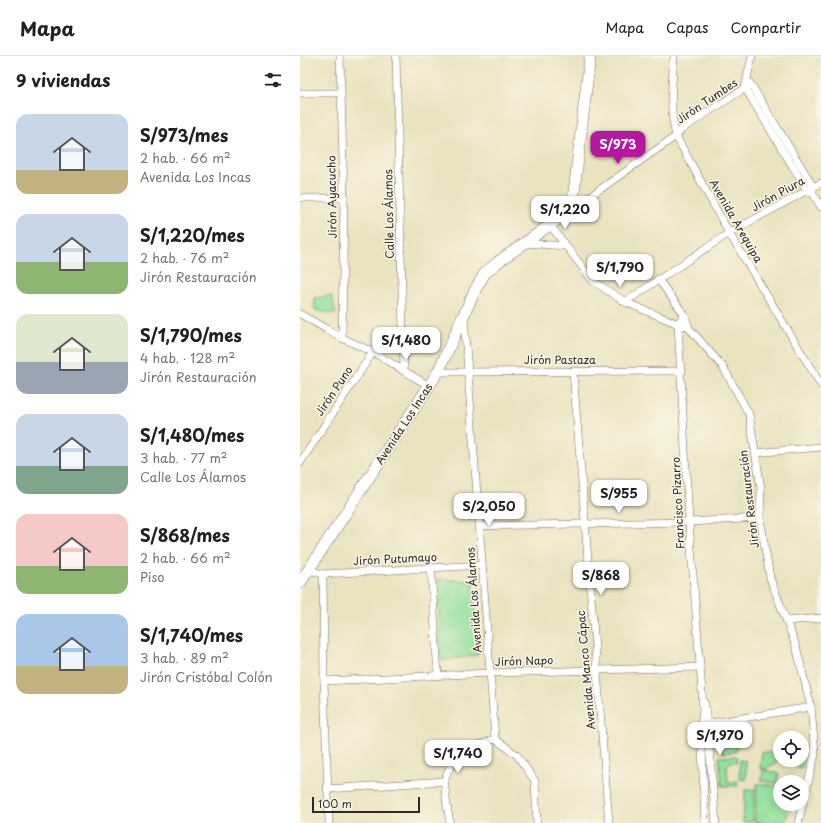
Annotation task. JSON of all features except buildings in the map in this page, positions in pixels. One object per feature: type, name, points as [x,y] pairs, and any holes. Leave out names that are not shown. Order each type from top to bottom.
[{"type":"street","name":"Jirón Ayacucho","points":[[340,56],[344,198],[342,338]]},
{"type":"street","name":"Calle Los Álamos","points":[[396,56],[404,371]]},
{"type":"street","points":[[572,209],[590,56]]},
{"type":"street","name":"Avenida Arequipa","points":[[674,56],[671,94],[672,122],[676,136],[729,233],[821,385]]},
{"type":"street","points":[[752,56],[746,76],[745,88],[810,188]]},
{"type":"street","points":[[746,76],[821,207]]},
{"type":"street","name":"Jirón Tumbes","points":[[676,136],[682,129],[745,88],[752,86]]},
{"type":"street","points":[[300,92],[340,93]]},
{"type":"street","name":"Avenida Los Incas","points":[[300,583],[438,372],[475,290],[485,273],[524,243],[676,136]]},
{"type":"street","name":"Jirón Piura","points":[[625,302],[729,233],[821,183]]},
{"type":"street","points":[[300,198],[344,198]]},
{"type":"street","name":"Jirón Restauración","points":[[550,225],[593,281],[625,302],[689,328]]},
{"type":"street","points":[[524,243],[565,246]]},
{"type":"street","name":"Jirón Restauración","points":[[658,280],[684,314],[689,328],[723,367],[749,414],[760,488],[760,518],[770,578],[796,646],[811,707],[815,754],[798,823]]},
{"type":"street","points":[[300,314],[342,338],[374,352],[429,386]]},
{"type":"street","points":[[678,324],[684,314]]},
{"type":"street","name":"Avenida Los Álamos","points":[[464,317],[495,738]]},
{"type":"street","name":"Francisco Pizarro","points":[[678,324],[682,371],[689,522],[702,692],[707,710],[704,725],[706,823]]},
{"type":"street","name":"Jirón Puno","points":[[300,463],[374,352]]},
{"type":"street","name":"Avenida Manco Cápac","points":[[573,371],[609,823]]},
{"type":"street","name":"Jirón Pastaza","points":[[438,372],[682,371]]},
{"type":"street","points":[[755,453],[821,447]]},
{"type":"street","points":[[479,526],[689,522],[760,518]]},
{"type":"street","name":"Jirón Putumayo","points":[[309,570],[324,574],[482,565]]},
{"type":"street","points":[[431,568],[438,675]]},
{"type":"street","points":[[324,574],[324,681],[329,823]]},
{"type":"street","points":[[786,621],[821,618]]},
{"type":"street","name":"Jirón Napo","points":[[324,681],[490,673],[700,667]]},
{"type":"street","points":[[704,725],[811,707]]},
{"type":"street","name":"Francisco Pizarro","points":[[704,725],[716,823]]},
{"type":"street","points":[[450,823],[445,780],[448,770],[465,751],[495,738],[517,755],[535,781],[536,823]]},
{"type":"street","points":[[328,789],[445,780]]},
{"type":"green space","points":[[332,296],[336,314],[315,310],[314,298]]},
{"type":"green space","points":[[437,579],[473,581],[478,655],[441,661]]},
{"type":"green space","points":[[726,742],[737,742],[736,752],[723,753],[722,748],[727,747]]},
{"type":"green space","points":[[762,752],[773,753],[773,765],[769,766],[767,769],[760,769]]},
{"type":"green space","points":[[737,756],[737,762],[730,762],[727,767],[728,782],[737,781],[738,786],[722,786],[719,757]]},
{"type":"green space","points":[[740,760],[746,761],[746,780],[739,779]]},
{"type":"green space","points":[[763,770],[779,773],[779,775],[773,775],[773,782],[761,781]]},
{"type":"green space","points":[[757,784],[773,785],[773,811],[789,811],[785,822],[755,823]]},
{"type":"green space","points":[[755,789],[753,821],[743,823],[745,790]]}]
